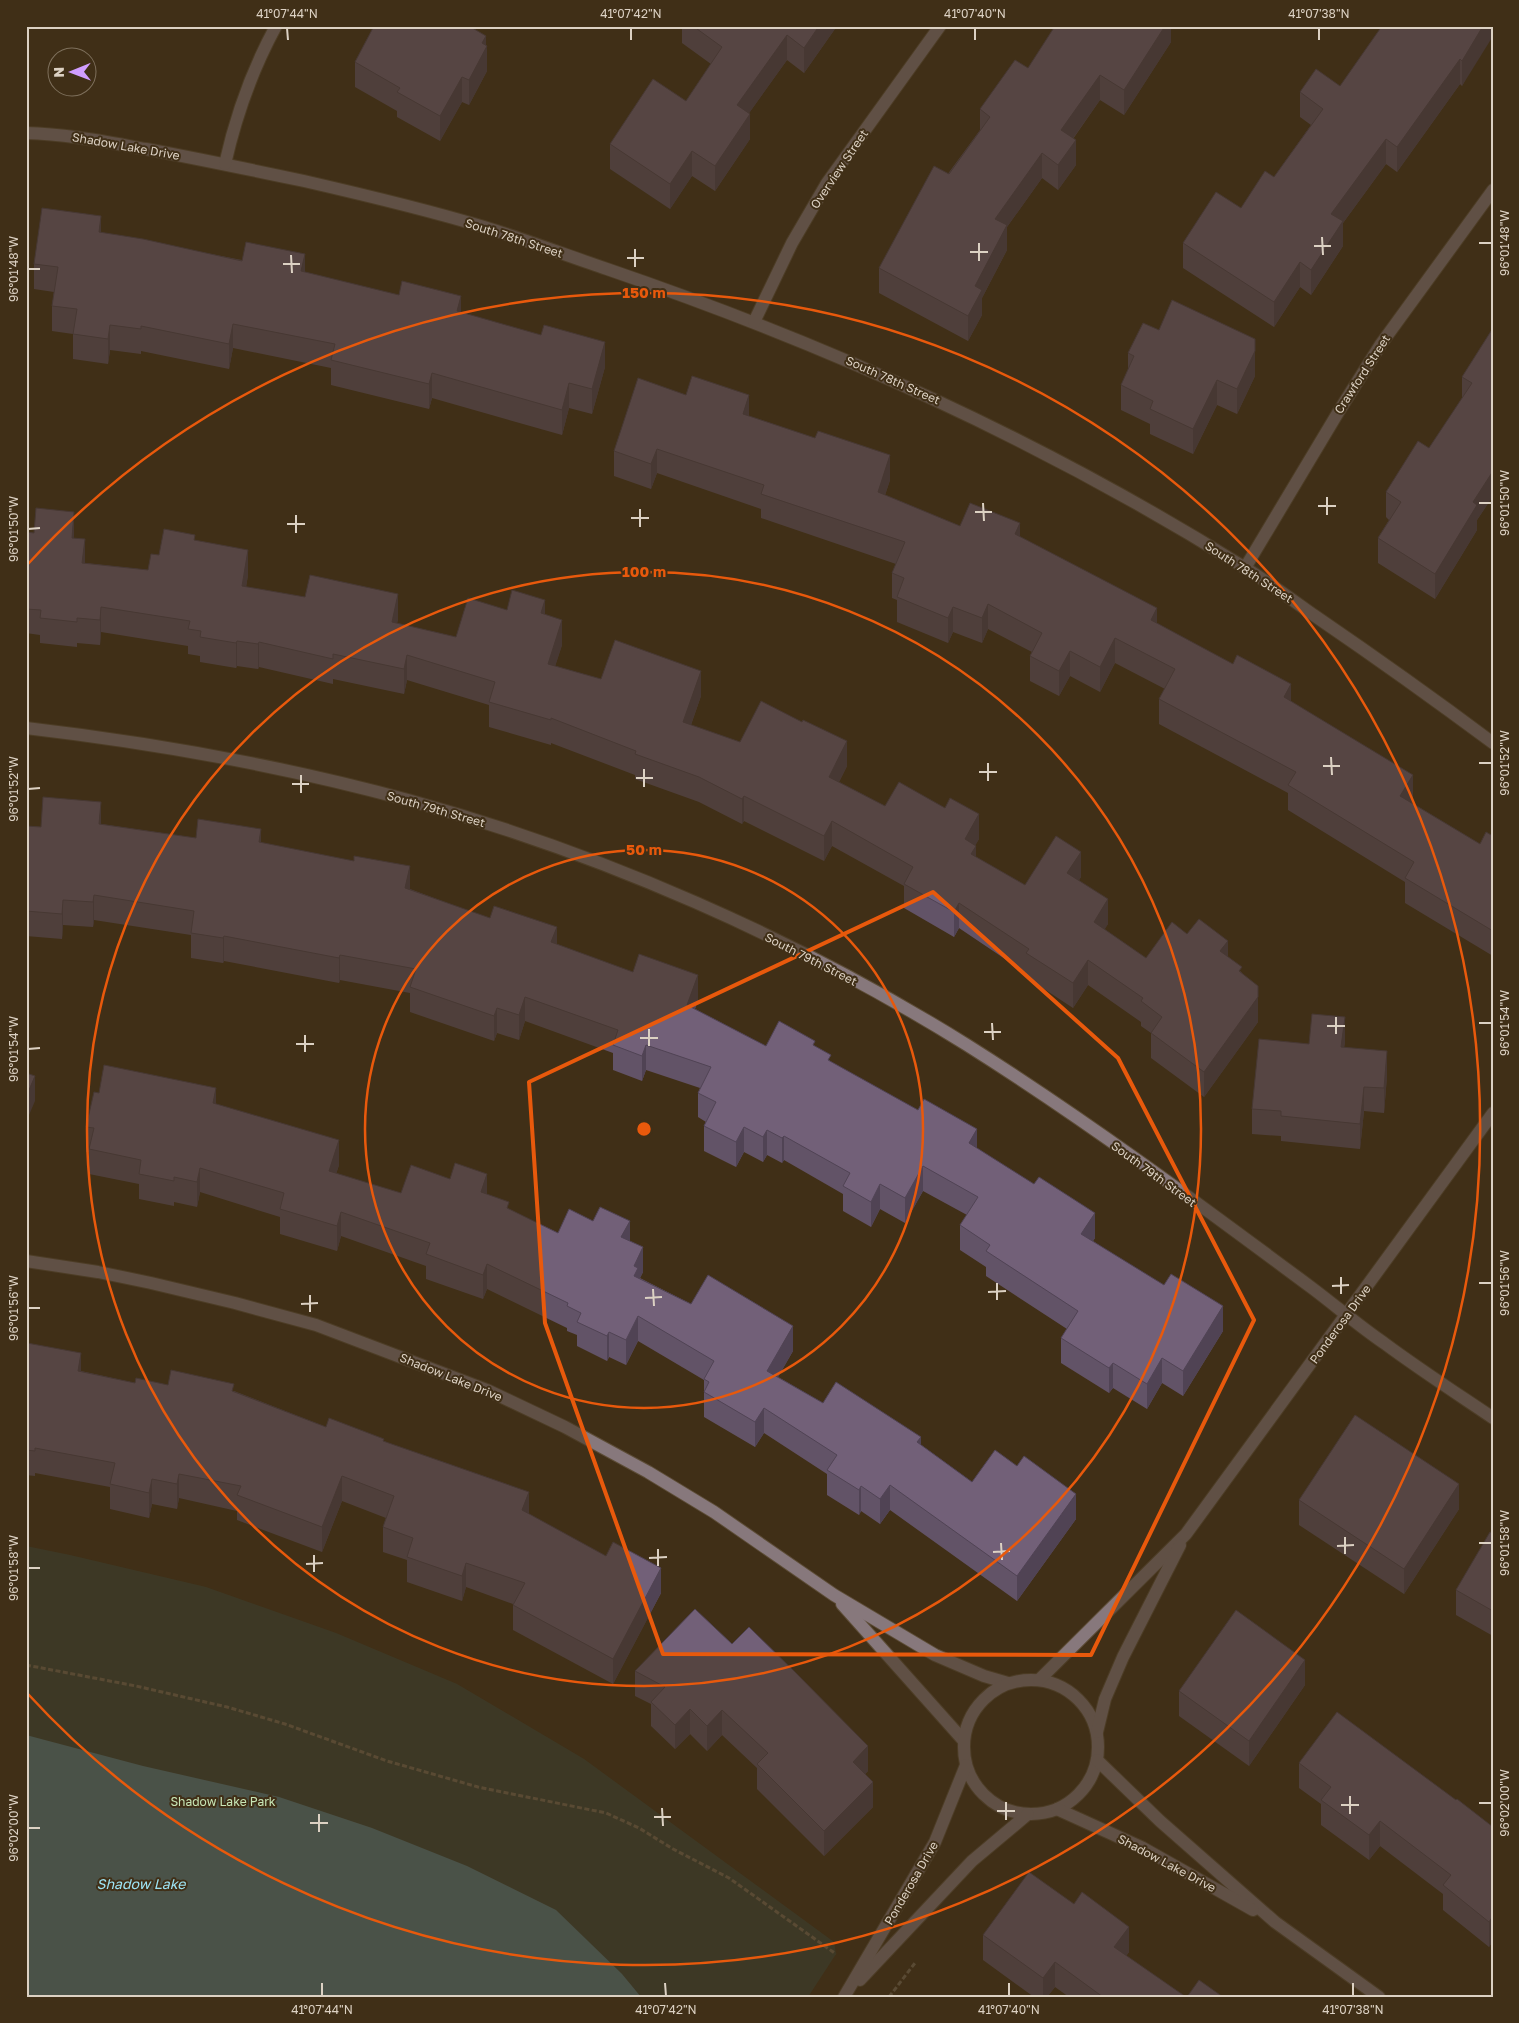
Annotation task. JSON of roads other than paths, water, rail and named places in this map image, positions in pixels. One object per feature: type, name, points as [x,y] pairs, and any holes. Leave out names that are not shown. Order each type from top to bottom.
[{"type":"street","points":[[226,164],[246,90],[262,51],[276,26]]},
{"type":"street","name":"Overview Street","points":[[754,322],[792,243],[827,183],[940,26]]},
{"type":"street","name":"Shadow Lake Drive","points":[[26,134],[52,134],[93,139],[226,164]]},
{"type":"street","name":"South 78th Street","points":[[226,164],[372,196],[486,228],[686,296],[894,380],[992,426],[1114,490],[1245,568],[1358,645],[1493,743]]},
{"type":"street","name":"Crawford Street","points":[[1245,568],[1381,344],[1493,190]]},
{"type":"street","name":"South 79th Street","points":[[26,728],[142,744],[224,758],[348,785],[409,801],[494,826],[581,856],[663,889],[742,924],[820,962],[895,1003],[964,1043],[1042,1094],[1238,1234],[1384,1344],[1493,1418]]},
{"type":"street","name":"Ponderosa Drive","points":[[1097,1732],[1105,1699],[1123,1657],[1186,1534],[1493,1113]]},
{"type":"street","name":"Shadow Lake Drive","points":[[26,1261],[98,1272],[151,1283],[316,1325],[487,1390],[565,1427],[648,1472],[714,1512],[834,1595],[935,1655],[984,1676],[1008,1683]]},
{"type":"street","name":"Ponderosa Drive","points":[[1039,1680],[1186,1534]]},
{"type":"street","name":"Shadow Lake Drive","points":[[834,1595],[964,1741]]},
{"type":"street","points":[[1039,1680],[1055,1684],[1070,1692],[1082,1703],[1091,1716],[1097,1732],[1097,1760],[1092,1776],[1084,1790],[1071,1801],[1057,1809],[1042,1814],[1011,1812],[996,1805],[983,1794],[973,1781],[966,1765],[964,1741],[967,1726],[978,1706],[995,1690],[1008,1683],[1039,1680]]},
{"type":"street","name":"Shadow Lake Drive","points":[[1097,1760],[1160,1820],[1275,1922],[1379,1997]]},
{"type":"street","name":"Ponderosa Drive","points":[[844,1997],[935,1842],[966,1765]]},
{"type":"street","name":"Shadow Lake Drive","points":[[1057,1809],[1143,1848],[1275,1922]]},
{"type":"street","name":"Ponderosa Drive","points":[[844,1997],[972,1861],[1028,1814]]},
{"type":"water","name":"Shadow Lake","points":[[26,1735],[143,1766],[279,1797],[372,1828],[467,1866],[556,1910],[622,1974],[641,1997],[26,1997]]},
{"type":"park label","name":"Shadow Lake Park","points":[[223,1801]]}]
